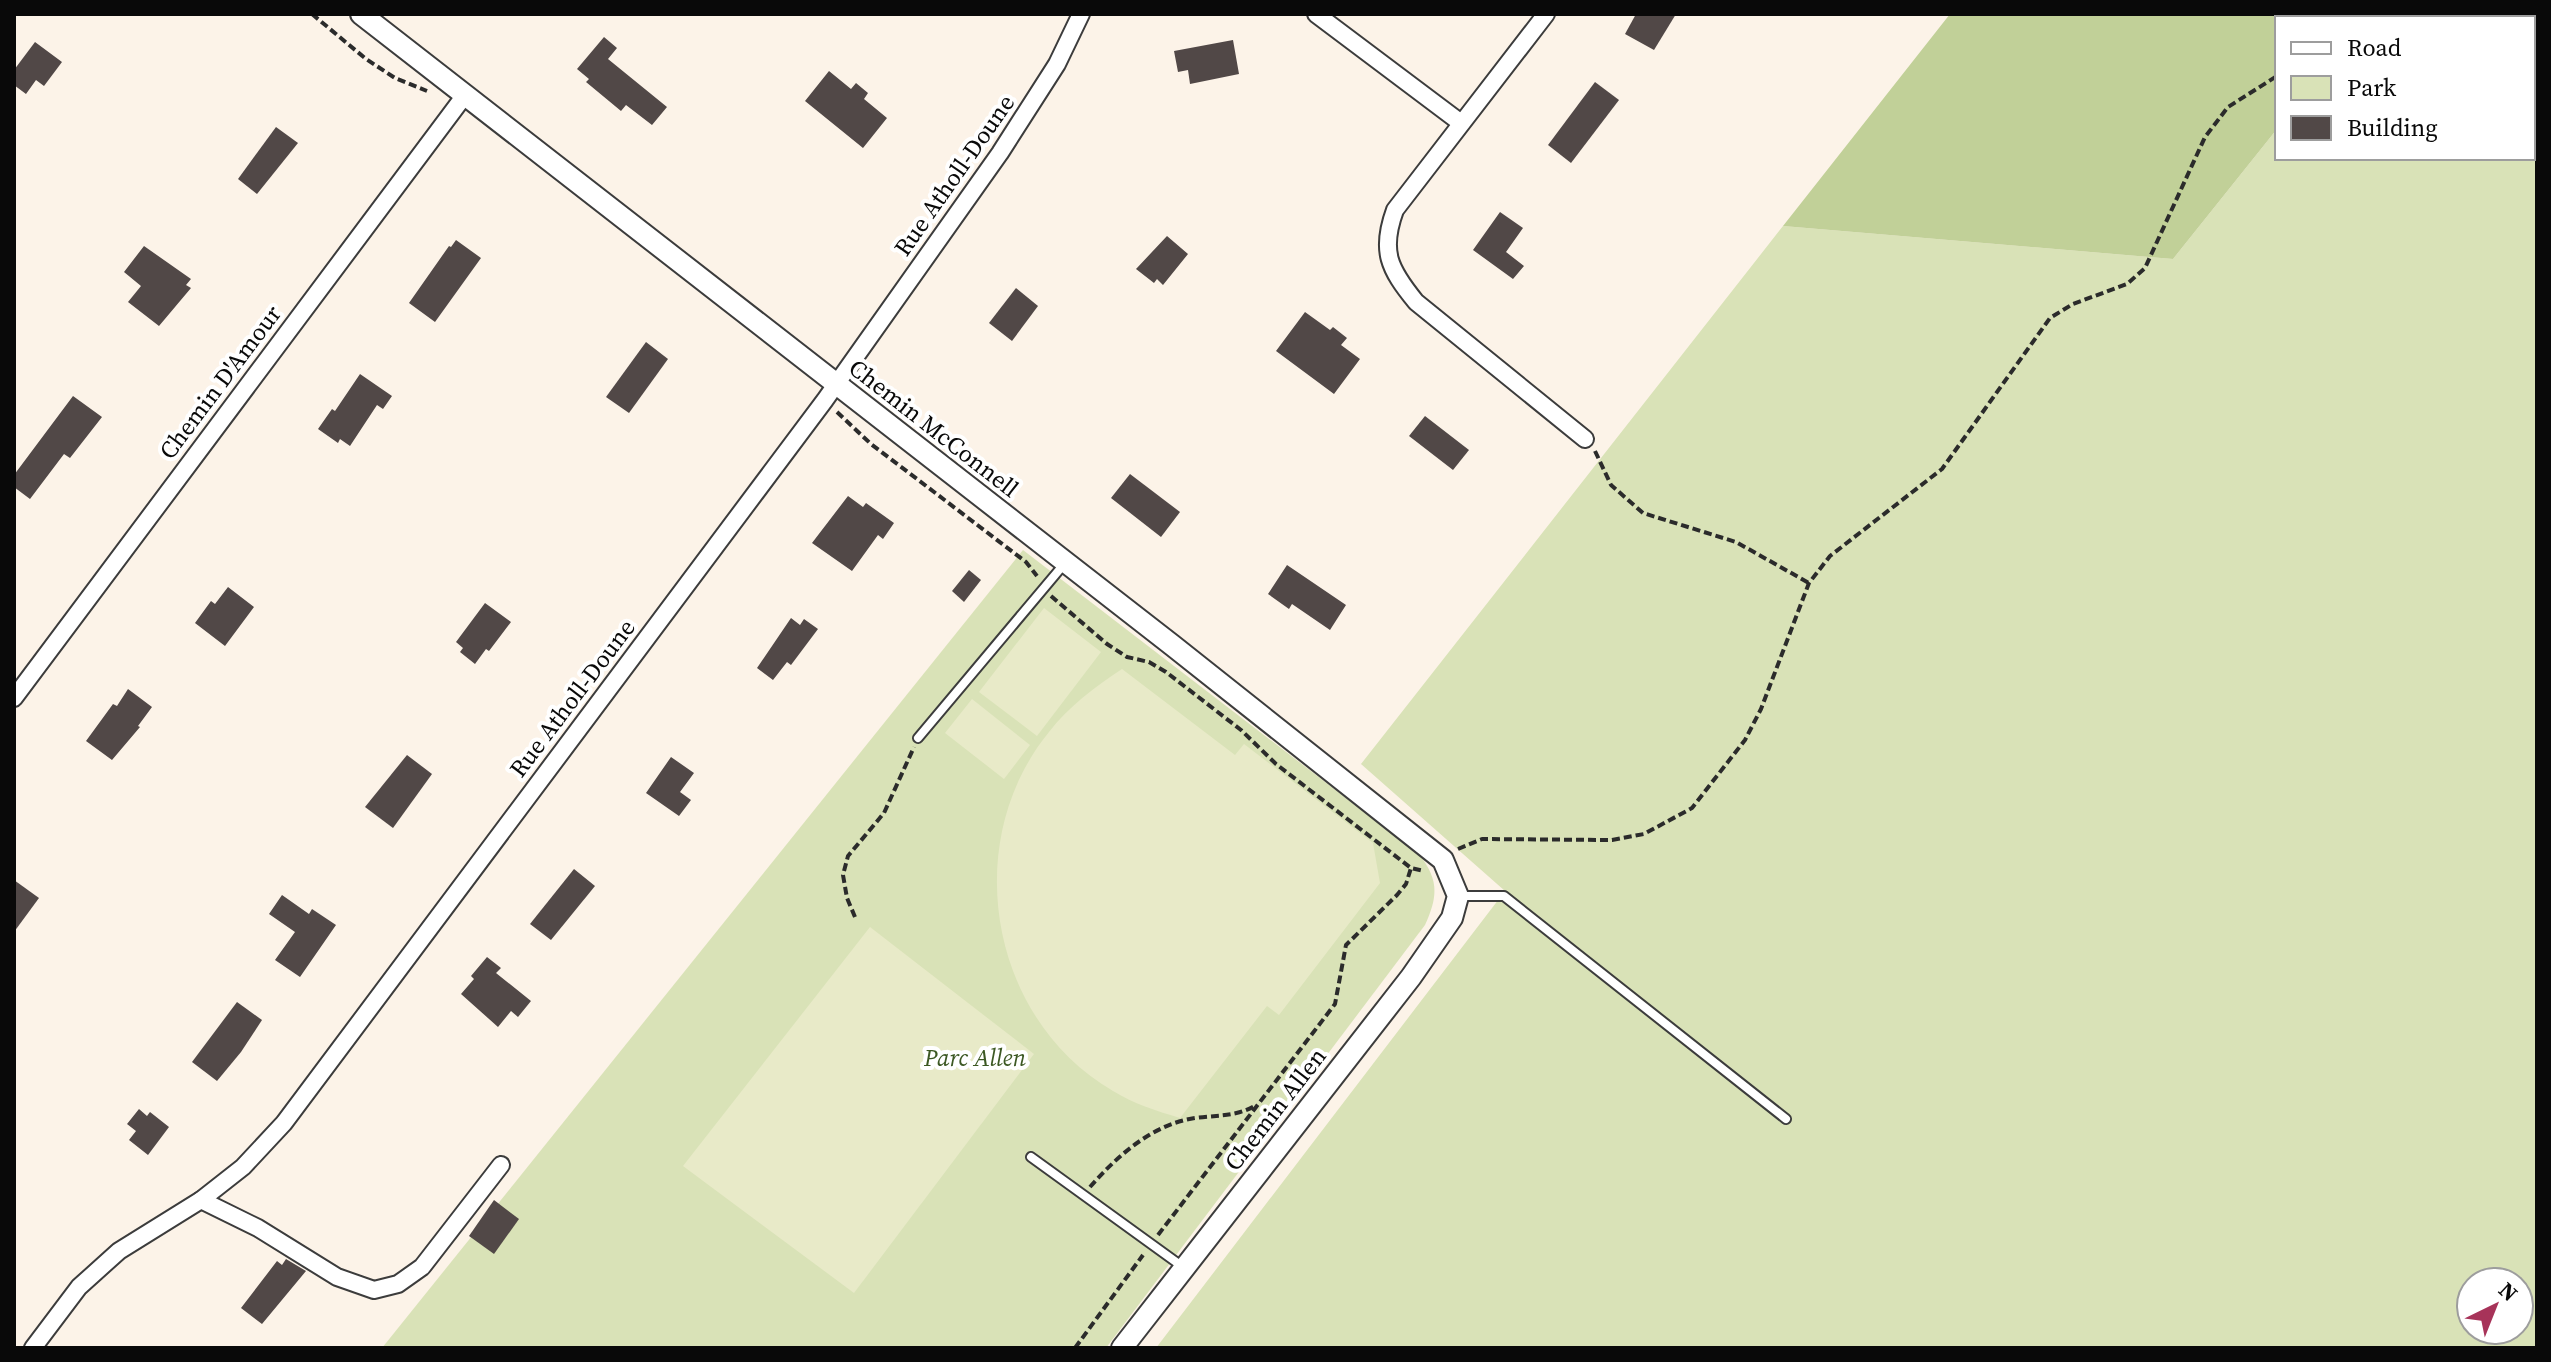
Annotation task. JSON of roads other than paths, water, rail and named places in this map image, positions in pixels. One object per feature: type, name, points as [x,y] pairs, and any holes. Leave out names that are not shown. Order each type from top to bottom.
[{"type":"street","name":"Chemin McConnell","points":[[361,14],[460,102],[831,392],[1065,563],[1443,860],[1458,896]]},
{"type":"street","name":"Rue Atholl-Doune","points":[[33,1348],[79,1287],[119,1251],[201,1200],[243,1167],[284,1123],[831,392],[1000,153],[1057,64],[1081,14]]},
{"type":"street","points":[[1316,14],[1461,123]]},
{"type":"street","points":[[1546,14],[1395,210],[1386,234],[1398,280],[1416,302],[1585,439]]},
{"type":"street","name":"Chemin D'Amour","points":[[14,698],[460,102]]},
{"type":"street","name":"Chemin Allen","points":[[1122,1348],[1411,977],[1452,918],[1458,896]]},
{"type":"street","points":[[201,1200],[258,1228],[337,1277],[374,1290],[398,1284],[422,1267],[501,1165]]},
{"type":"lane","points":[[918,738],[1065,563]]},
{"type":"lane","points":[[1458,896],[1504,896],[1786,1119]]},
{"type":"lane","points":[[1031,1157],[1184,1267]]},
{"type":"park label","name":"Parc Allen","points":[[975,1057]]}]
